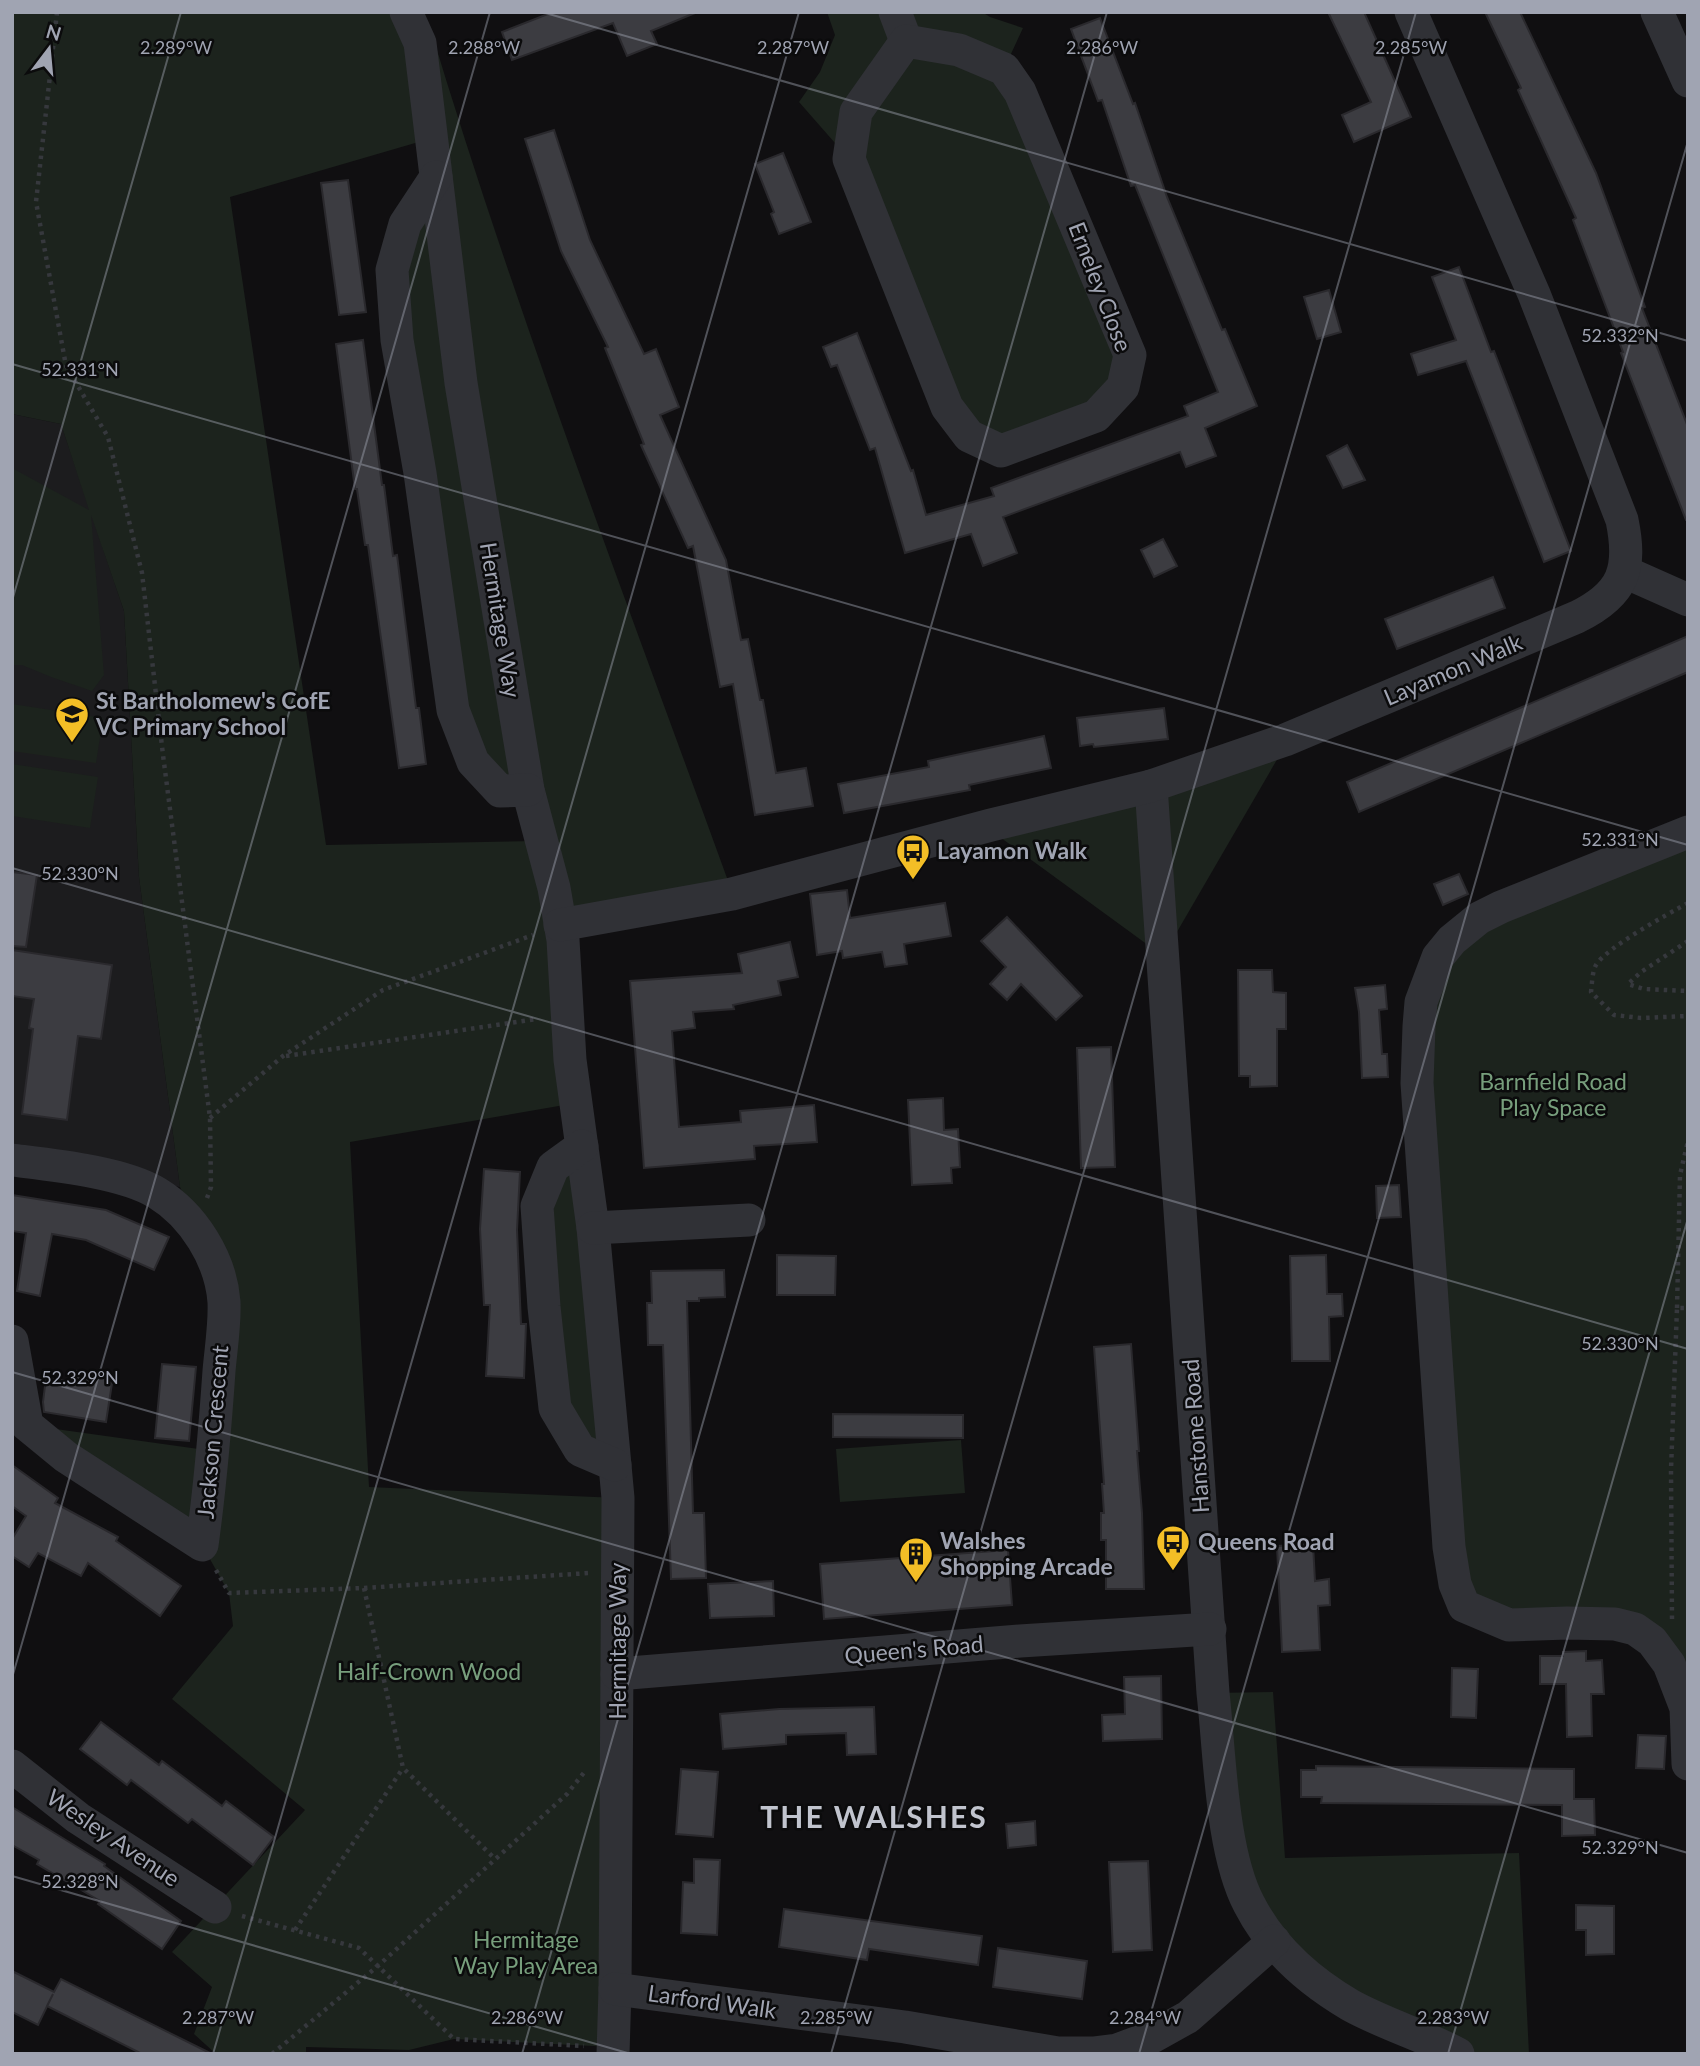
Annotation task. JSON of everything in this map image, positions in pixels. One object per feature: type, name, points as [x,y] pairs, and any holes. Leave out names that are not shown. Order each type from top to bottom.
[{"type":"street","name":"Hermitage Way","points":[[406,12],[420,43],[461,383],[528,790],[554,888],[565,956],[566,1014],[593,1228],[618,1498],[613,2051]]},
{"type":"street","points":[[1410,12],[1534,294],[1608,483],[1622,520],[1627,545],[1625,572],[1688,600]]},
{"type":"street","points":[[1657,12],[1688,80]]},
{"type":"street","name":"Erneley Close","points":[[900,27],[1004,69],[1020,92],[1130,355],[1123,387],[1096,416],[1001,451],[969,436],[947,407],[849,159],[856,112],[900,27]]},
{"type":"street","points":[[436,177],[405,224],[392,270],[397,340],[420,473],[453,710],[473,762],[500,791],[528,790]]},
{"type":"street","name":"Layamon Walk","points":[[560,925],[732,894],[991,825],[1152,786],[1285,740],[1577,617],[1604,601],[1625,572]]},
{"type":"street","name":"Hanstone Road","points":[[1152,786],[1213,1693],[1227,1824],[1235,1864],[1248,1902],[1274,1941],[1295,1965],[1352,2005],[1458,2054]]},
{"type":"street","points":[[1688,832],[1479,918],[1452,940],[1438,957],[1421,1002],[1417,1083],[1449,1547],[1455,1584],[1464,1606],[1509,1625],[1615,1624],[1634,1629],[1652,1641],[1669,1664],[1686,1708],[1688,1764]]},
{"type":"street","points":[[582,1146],[553,1167],[537,1206],[544,1307],[555,1408],[580,1450],[615,1465]]},
{"type":"street","name":"Jackson Crescent","points":[[12,1160],[113,1176],[154,1191],[180,1209],[196,1228],[213,1260],[224,1301],[214,1451],[202,1545],[66,1457],[27,1425],[12,1341]]},
{"type":"street","points":[[593,1228],[749,1220]]},
{"type":"street","name":"Queen's Road","points":[[617,1674],[1020,1641],[1210,1629]]},
{"type":"street","name":"Wesley Avenue","points":[[12,1766],[78,1818],[215,1907]]},
{"type":"street","name":"Larford Walk","points":[[615,1989],[904,2041],[1058,2053],[1117,2050],[1152,2037],[1188,2017],[1274,1941]]},
{"type":"path","points":[[57,12],[36,202],[66,366],[108,437],[142,573],[210,1118],[211,1187],[196,1228]]},
{"type":"path","points":[[1688,902],[1626,941],[1596,966],[1591,992],[1614,1015],[1641,1018],[1688,1016]]},
{"type":"path","points":[[210,1118],[284,1056],[383,990],[560,925]]},
{"type":"path","points":[[1688,941],[1642,972],[1628,985],[1644,989],[1688,991]]},
{"type":"path","points":[[284,1056],[566,1014]]},
{"type":"path","points":[[1659,1649],[1668,1638],[1674,1608],[1671,1471],[1680,1175],[1688,1141]]},
{"type":"path","points":[[1677,1308],[1688,1308]]},
{"type":"path","points":[[202,1545],[229,1593],[364,1588],[618,1572]]},
{"type":"path","points":[[364,1588],[403,1768],[495,1859]]},
{"type":"path","points":[[272,2054],[379,1965],[567,1794],[591,1759]]},
{"type":"path","points":[[295,1930],[403,1768]]},
{"type":"path","points":[[215,1907],[359,1948],[454,2039],[613,2051]]},
{"type":"shaded area","name":"St Bartholomew's CofE VC Primary School","points":[[12,414],[61,424],[124,611],[139,877],[180,1187],[12,1160]]},
{"type":"green space","name":"Half-Crown Wood","points":[[12,12],[422,12],[429,24],[536,350],[731,889],[561,925],[576,1103],[350,1142],[369,1487],[618,1498],[613,2047],[454,2039],[409,2050],[306,2047],[306,2054],[216,2054],[194,2034],[212,1987],[172,1952],[305,1810],[172,1699],[233,1626],[229,1593],[202,1545],[27,1425],[213,1451],[224,1301],[180,1187],[139,877],[124,611],[91,515],[104,675],[92,691],[22,665],[12,665],[12,468],[89,510],[61,424],[12,414]],"holes":[[[422,141],[436,177],[405,224],[420,473],[473,762],[528,790],[537,841],[326,845],[230,197]]]},
{"type":"green space","points":[[827,12],[982,12],[1023,28],[1004,69],[1130,355],[1123,387],[1001,451],[969,436],[849,159],[799,102],[820,72],[835,35]]},
{"type":"green space","points":[[12,704],[103,718],[96,763],[12,751]]},
{"type":"green space","points":[[1286,744],[1163,956],[993,832]]},
{"type":"green space","points":[[12,764],[98,777],[90,828],[12,816]]},
{"type":"green space","name":"Barnfield Road Play Space","points":[[1688,835],[1688,1675],[1653,1640],[1509,1625],[1457,1584],[1417,1083],[1452,940]]},
{"type":"green space","points":[[582,1146],[615,1465],[555,1408],[553,1167]]},
{"type":"green space","points":[[961,1440],[965,1493],[840,1502],[836,1449]]},
{"type":"green space","points":[[1273,1692],[1285,1858],[1519,1853],[1529,2054],[1458,2054],[1415,2034],[1260,1923],[1213,1693]]},
{"type":"building","points":[[553,12],[695,13],[651,31],[657,44],[627,56],[613,23],[512,60],[502,32]]},
{"type":"building","points":[[1328,12],[1364,12],[1411,117],[1354,142],[1342,115],[1371,102]]},
{"type":"building","points":[[1485,12],[1520,12],[1596,173],[1645,307],[1642,308],[1688,427],[1688,520],[1621,353],[1623,352],[1573,220],[1576,218],[1518,90],[1521,88]]},
{"type":"building","points":[[1100,18],[1133,104],[1135,103],[1167,197],[1257,406],[1205,428],[1216,456],[1186,467],[1180,452],[1003,517],[1017,553],[983,566],[971,534],[905,553],[875,448],[870,450],[837,365],[831,367],[823,347],[857,333],[911,471],[913,470],[926,515],[994,496],[991,488],[1188,416],[1184,406],[1218,392],[1135,185],[1131,186],[1102,100],[1098,101],[1071,29]]},
{"type":"building","points":[[554,130],[590,240],[644,354],[656,349],[679,407],[660,415],[726,560],[741,640],[748,639],[760,700],[763,700],[776,773],[806,768],[813,806],[755,815],[733,684],[720,687],[693,546],[688,548],[641,445],[644,444],[605,348],[608,347],[561,251],[525,139]]},
{"type":"building","points":[[783,153],[811,222],[779,234],[771,214],[774,212],[755,164]]},
{"type":"building","points":[[348,180],[366,312],[339,315],[321,183]]},
{"type":"building","points":[[1459,267],[1571,551],[1544,562],[1466,361],[1418,375],[1411,354],[1456,340],[1432,277]]},
{"type":"building","points":[[1329,290],[1341,332],[1317,339],[1304,297]]},
{"type":"building","points":[[363,340],[382,485],[393,556],[397,555],[416,708],[419,708],[426,764],[399,768],[368,545],[365,545],[355,489],[336,344]]},
{"type":"building","points":[[1347,445],[1365,480],[1343,488],[1327,456]]},
{"type":"building","points":[[1163,539],[1177,566],[1154,577],[1141,550]]},
{"type":"building","points":[[1493,577],[1505,608],[1397,649],[1385,619]]},
{"type":"building","points":[[1688,636],[1688,672],[1359,812],[1347,782]]},
{"type":"building","points":[[1164,708],[1168,739],[1094,747],[1093,744],[1080,746],[1077,718]]},
{"type":"building","points":[[1044,736],[1051,768],[969,785],[970,790],[844,813],[838,784],[929,767],[928,761]]},
{"type":"building","points":[[12,872],[37,875],[26,947],[12,946]]},
{"type":"building","points":[[1459,874],[1468,894],[1443,905],[1434,884]]},
{"type":"building","points":[[847,890],[850,918],[945,903],[951,936],[904,944],[907,964],[885,967],[882,952],[843,958],[842,951],[817,955],[810,894]]},
{"type":"building","points":[[1007,917],[1082,996],[1056,1020],[1021,984],[1007,1000],[990,984],[1006,967],[981,941]]},
{"type":"building","points":[[790,942],[798,977],[778,981],[781,995],[733,1005],[734,1009],[693,1012],[695,1028],[672,1031],[679,1127],[741,1122],[740,1111],[814,1105],[817,1142],[754,1146],[755,1159],[644,1168],[630,981],[742,973],[738,954]]},
{"type":"building","points":[[12,950],[112,965],[101,1039],[78,1036],[67,1120],[22,1114],[33,1029],[29,1028],[34,999],[12,996]]},
{"type":"building","points":[[1238,970],[1272,970],[1273,992],[1286,993],[1286,1029],[1277,1029],[1277,1086],[1250,1087],[1250,1076],[1239,1076]]},
{"type":"building","points":[[1385,985],[1387,1009],[1379,1010],[1382,1054],[1387,1054],[1388,1077],[1362,1078],[1359,1012],[1355,988]]},
{"type":"building","points":[[1111,1047],[1115,1167],[1081,1168],[1077,1048]]},
{"type":"building","points":[[943,1098],[944,1130],[958,1129],[960,1167],[951,1168],[952,1183],[912,1185],[908,1100]]},
{"type":"building","points":[[484,1169],[520,1172],[517,1230],[521,1324],[526,1324],[524,1378],[486,1376],[490,1305],[484,1305],[480,1229]]},
{"type":"building","points":[[1399,1185],[1401,1217],[1377,1218],[1376,1186]]},
{"type":"building","points":[[12,1195],[106,1210],[169,1237],[154,1270],[86,1240],[52,1234],[40,1296],[17,1291],[26,1233],[12,1231]]},
{"type":"building","points":[[777,1255],[836,1256],[835,1295],[777,1295]]},
{"type":"building","points":[[1326,1255],[1327,1294],[1342,1294],[1343,1316],[1329,1317],[1330,1361],[1292,1361],[1290,1256]]},
{"type":"building","points":[[724,1270],[725,1297],[687,1301],[693,1513],[704,1513],[706,1578],[671,1579],[663,1345],[648,1345],[647,1303],[652,1303],[651,1271]]},
{"type":"building","points":[[1131,1344],[1139,1451],[1144,1589],[1106,1589],[1106,1540],[1101,1540],[1104,1484],[1094,1347]]},
{"type":"building","points":[[162,1364],[196,1367],[189,1441],[155,1438]]},
{"type":"building","points":[[77,1371],[113,1377],[106,1422],[44,1412],[46,1378],[75,1382]]},
{"type":"building","points":[[833,1414],[963,1415],[963,1438],[833,1437]]},
{"type":"building","points":[[12,1465],[58,1498],[55,1503],[118,1537],[116,1541],[181,1586],[160,1616],[88,1563],[81,1576],[38,1553],[29,1567],[12,1556],[12,1539],[26,1516],[12,1506]]},
{"type":"building","points":[[1313,1544],[1315,1581],[1329,1579],[1330,1605],[1318,1606],[1320,1650],[1282,1652],[1277,1546]]},
{"type":"building","name":"Walshes Shopping Arcade","points":[[1008,1550],[1012,1605],[824,1619],[820,1564]]},
{"type":"building","points":[[773,1581],[774,1616],[710,1618],[708,1584]]},
{"type":"building","points":[[1586,1651],[1586,1661],[1602,1660],[1604,1694],[1591,1694],[1592,1736],[1567,1737],[1566,1684],[1540,1684],[1540,1656],[1563,1656],[1563,1652]]},
{"type":"building","points":[[1452,1668],[1478,1669],[1476,1718],[1451,1717]]},
{"type":"building","points":[[1161,1676],[1162,1739],[1103,1741],[1102,1715],[1125,1714],[1124,1677]]},
{"type":"building","points":[[874,1707],[876,1754],[847,1755],[846,1733],[786,1735],[786,1744],[723,1749],[720,1714],[779,1709]]},
{"type":"building","points":[[101,1722],[159,1765],[162,1761],[222,1806],[226,1801],[274,1837],[253,1865],[192,1819],[188,1823],[131,1780],[127,1785],[80,1749]]},
{"type":"building","points":[[1638,1735],[1666,1736],[1664,1769],[1636,1768]]},
{"type":"building","points":[[1316,1766],[1574,1769],[1574,1799],[1594,1799],[1595,1835],[1562,1836],[1562,1805],[1321,1803],[1322,1797],[1301,1797],[1301,1770],[1316,1770]]},
{"type":"building","points":[[681,1769],[718,1772],[713,1837],[676,1834]]},
{"type":"building","points":[[12,1807],[105,1864],[104,1866],[181,1921],[162,1949],[98,1904],[100,1901],[37,1864],[39,1860],[12,1845]]},
{"type":"building","points":[[1035,1821],[1036,1845],[1008,1848],[1006,1824]]},
{"type":"building","points":[[694,1859],[720,1860],[717,1935],[681,1933],[683,1882],[694,1883]]},
{"type":"building","points":[[1148,1861],[1152,1950],[1113,1952],[1109,1862]]},
{"type":"building","points":[[1576,1905],[1614,1906],[1614,1954],[1586,1955],[1586,1930],[1576,1930]]},
{"type":"building","points":[[784,1909],[982,1936],[978,1965],[869,1949],[867,1960],[779,1947]]},
{"type":"building","points":[[998,1948],[1087,1961],[1082,1999],[993,1987]]},
{"type":"building","points":[[12,1971],[54,1992],[61,1979],[212,2054],[142,2054],[47,2006],[38,2025],[12,2012]]},
{"type":"place","name":"St Bartholomew's CofE VC Primary School","points":[[72,744]]},
{"type":"place","name":"Layamon Walk","points":[[913,881]]},
{"type":"place","name":"Queens Road","points":[[1173,1572]]},
{"type":"place","name":"Walshes Shopping Arcade","points":[[916,1584]]},
{"type":"district","name":"THE WALSHES","points":[[874,1818]]},
{"type":"park label","name":"Hermitage Way Play Area","points":[[526,1953]]}]
